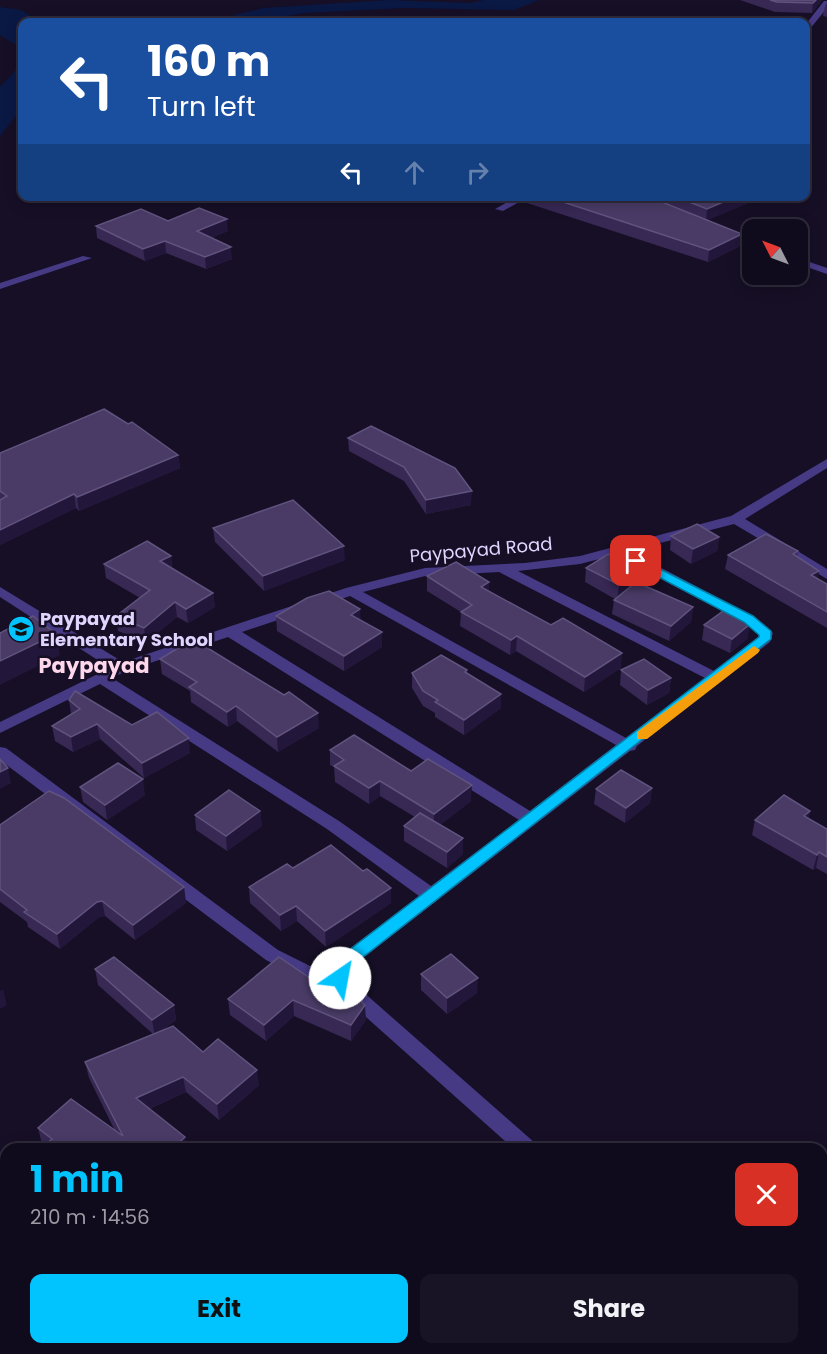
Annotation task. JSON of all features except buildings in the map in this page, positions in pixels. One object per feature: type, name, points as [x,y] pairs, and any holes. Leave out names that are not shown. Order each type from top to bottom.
[{"type":"street","points":[[810,23],[827,3]]},
{"type":"street","points":[[500,209],[516,201]]},
{"type":"street","points":[[714,231],[742,242]]},
{"type":"street","points":[[0,286],[87,258]]},
{"type":"street","points":[[808,264],[827,271]]},
{"type":"street","name":"Paypayad Road","points":[[0,728],[121,668],[351,591],[425,572],[557,563],[618,551],[736,519],[827,463]]},
{"type":"street","points":[[736,519],[827,575]]},
{"type":"street","points":[[340,978],[346,961],[761,644],[766,633],[748,619],[618,551]]},
{"type":"street","points":[[499,567],[717,678]]},
{"type":"street","points":[[0,591],[121,668]]},
{"type":"street","points":[[351,591],[629,746]]},
{"type":"street","points":[[229,631],[532,820]]},
{"type":"street","points":[[101,678],[333,825],[432,896]]},
{"type":"street","points":[[0,752],[281,961],[307,973],[340,978],[354,995],[521,1143]]},
{"type":"water","points":[[389,0],[470,3],[484,0],[539,0],[514,10],[404,8],[304,13],[277,18],[222,18],[263,8]]},
{"type":"water","points":[[0,7],[21,10],[34,18],[18,18],[18,46],[0,35]]},
{"type":"water","points":[[18,53],[18,113],[0,136],[0,87],[15,71]]},
{"type":"slow traffic","points":[[642,735],[754,650]]},
{"type":"place","name":"Paypayad Elementary School","points":[[21,629]]},
{"type":"district","name":"Paypayad","points":[[94,666]]},
{"type":"route","points":[[340,978],[346,961],[765,639],[766,633],[761,627],[748,619],[636,561]]}]
